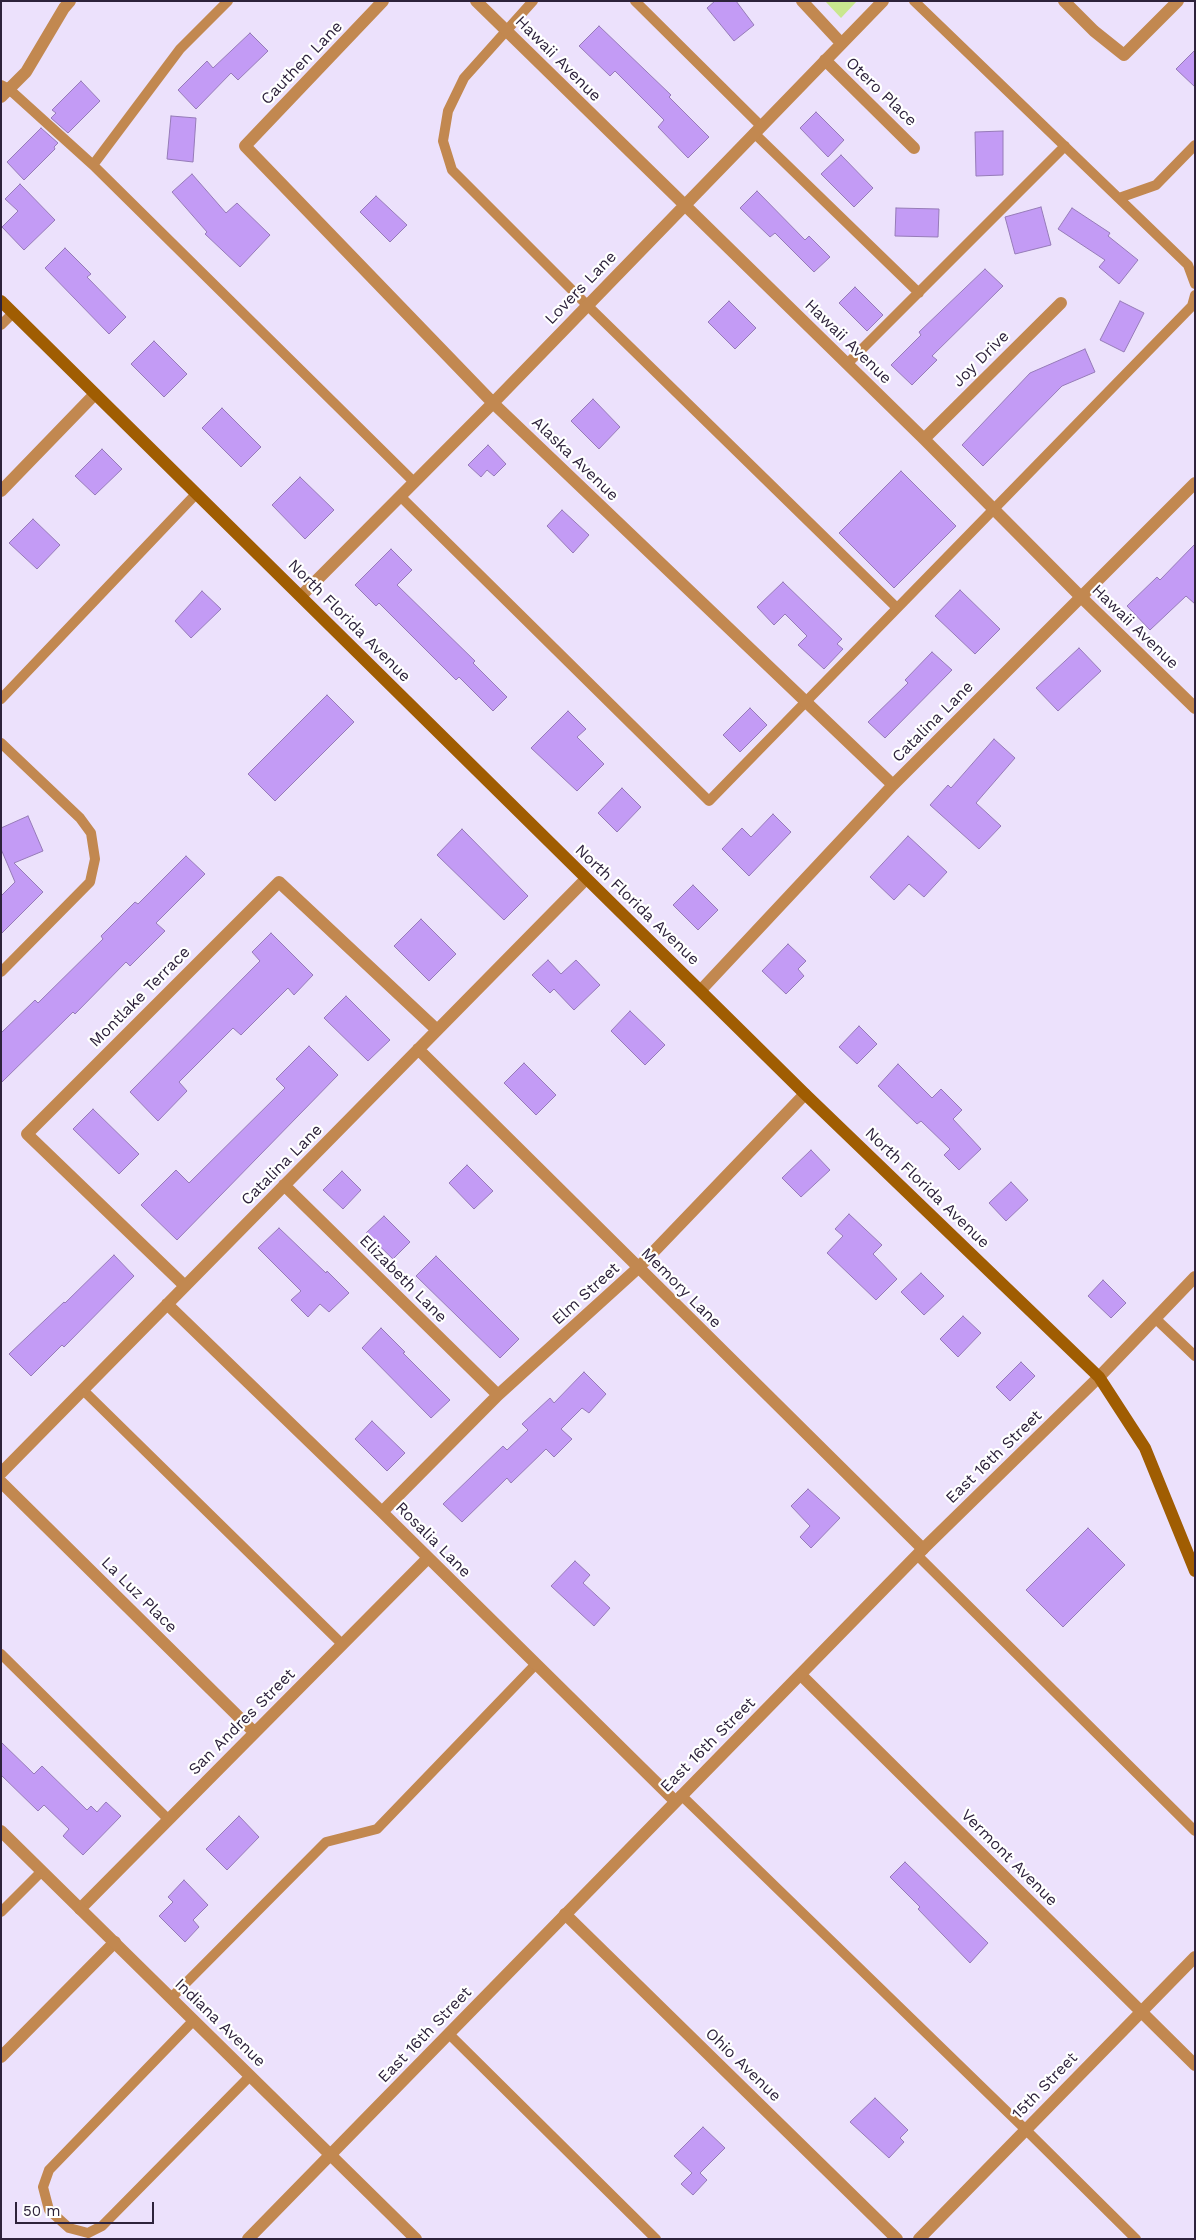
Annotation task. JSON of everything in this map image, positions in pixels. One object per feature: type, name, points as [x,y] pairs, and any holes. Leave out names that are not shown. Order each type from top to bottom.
[{"type":"main road","name":"North Florida Avenue","points":[[1,301],[805,1094],[1098,1377],[1145,1448],[1195,1571]]},
{"type":"street","name":"Cauthen Lane","points":[[245,146],[384,1]]},
{"type":"street","name":"Hawaii Avenue","points":[[476,1],[924,439],[1080,596],[1195,708]]},
{"type":"street","points":[[802,1],[841,43]]},
{"type":"street","name":"Lovers Lane","points":[[301,596],[493,402],[883,1]]},
{"type":"street","points":[[1064,1],[1094,31],[1124,55],[1178,1]]},
{"type":"street","points":[[4,91],[26,72],[64,3]]},
{"type":"street","name":"Otero Place","points":[[824,60],[914,148]]},
{"type":"street","name":"Alaska Avenue","points":[[245,146],[493,402],[893,785]]},
{"type":"street","name":"Joy Drive","points":[[924,439],[1061,303]]},
{"type":"street","points":[[1,491],[95,394]]},
{"type":"street","name":"Catalina Lane","points":[[701,990],[893,785],[1195,483]]},
{"type":"street","name":"Catalina Lane","points":[[1,1473],[586,879]]},
{"type":"street","name":"Montlake Terrace","points":[[185,1286],[27,1134],[279,882],[437,1030]]},
{"type":"street","name":"Memory Lane","points":[[418,1049],[920,1552]]},
{"type":"street","name":"Elm Street","points":[[382,1512],[498,1395],[638,1268],[805,1094]]},
{"type":"street","name":"Elizabeth Lane","points":[[284,1185],[498,1395]]},
{"type":"street","name":"East 16th Street","points":[[248,2239],[920,1552],[1098,1377],[1195,1277]]},
{"type":"street","name":"Rosalia Lane","points":[[167,1304],[536,1664],[678,1798]]},
{"type":"street","name":"La Luz Place","points":[[1,1482],[254,1732]]},
{"type":"street","name":"San Andres Street","points":[[80,1909],[428,1558]]},
{"type":"street","name":"Vermont Avenue","points":[[801,1675],[1195,2065]]},
{"type":"street","name":"Indiana Avenue","points":[[1,1831],[416,2239]]},
{"type":"street","name":"Ohio Avenue","points":[[566,1914],[897,2239]]},
{"type":"street","points":[[1,2057],[115,1942]]},
{"type":"street","name":"15th Street","points":[[919,2239],[1195,1957]]},
{"type":"lane","points":[[93,165],[180,49],[228,1]]},
{"type":"lane","points":[[533,1],[464,78],[448,111],[443,141],[452,170],[587,305],[897,608]]},
{"type":"lane","points":[[636,1],[758,129],[919,292]]},
{"type":"lane","points":[[914,1],[1188,265],[1195,284]]},
{"type":"lane","points":[[4,91],[93,165],[414,482]]},
{"type":"lane","points":[[1119,198],[1156,185],[1195,145]]},
{"type":"lane","points":[[847,364],[1065,146]]},
{"type":"lane","points":[[400,496],[709,801],[1192,306],[1195,294]]},
{"type":"lane","points":[[1,325],[13,313]]},
{"type":"lane","points":[[1,699],[196,494]]},
{"type":"lane","points":[[1,743],[80,818],[91,833],[95,859],[90,882],[1,972]]},
{"type":"lane","points":[[1155,1318],[1195,1356]]},
{"type":"lane","points":[[83,1390],[342,1644]]},
{"type":"lane","points":[[920,1552],[1195,1831]]},
{"type":"lane","points":[[1,1654],[168,1820]]},
{"type":"lane","points":[[171,1998],[326,1842],[377,1829],[536,1664]]},
{"type":"lane","points":[[678,1798],[1026,2130],[1136,2239]]},
{"type":"lane","points":[[1,1912],[42,1871]]},
{"type":"lane","points":[[194,2020],[49,2170],[43,2187],[49,2210],[69,2228],[88,2233],[102,2226],[250,2076]]},
{"type":"lane","points":[[449,2034],[656,2239]]},
{"type":"green space","points":[[825,1],[857,1],[841,18]]},
{"type":"building","points":[[715,1],[736,1],[754,25],[734,41],[707,8]]},
{"type":"building","points":[[599,26],[671,95],[669,97],[709,137],[688,158],[658,127],[664,120],[615,71],[610,76],[579,46]]},
{"type":"building","points":[[250,33],[268,51],[238,80],[231,73],[196,109],[178,90],[207,61],[213,68]]},
{"type":"building","points":[[1195,50],[1195,87],[1176,69]]},
{"type":"building","points":[[81,81],[100,101],[68,133],[51,118],[56,113],[52,110]]},
{"type":"building","points":[[816,112],[844,140],[828,157],[800,128]]},
{"type":"building","points":[[171,116],[196,118],[193,162],[167,159]]},
{"type":"building","points":[[41,128],[58,143],[54,147],[55,149],[24,180],[7,162]]},
{"type":"building","points":[[1003,131],[1003,175],[976,176],[975,132]]},
{"type":"building","points":[[841,155],[873,188],[854,207],[821,174]]},
{"type":"building","points":[[192,174],[226,213],[237,203],[270,235],[240,267],[205,234],[207,232],[172,192]]},
{"type":"building","points":[[20,184],[55,220],[24,250],[2,227],[18,211],[5,199]]},
{"type":"building","points":[[757,191],[805,240],[809,236],[830,257],[814,272],[775,233],[770,237],[740,208]]},
{"type":"building","points":[[376,196],[407,225],[390,242],[360,212]]},
{"type":"building","points":[[1041,207],[1051,245],[1015,254],[1005,217]]},
{"type":"building","points":[[896,208],[939,209],[938,237],[895,236]]},
{"type":"building","points":[[1072,208],[1110,233],[1108,236],[1138,260],[1119,284],[1099,267],[1105,260],[1058,229]]},
{"type":"building","points":[[65,248],[91,274],[87,277],[126,317],[109,334],[45,268]]},
{"type":"building","points":[[985,269],[1003,286],[932,356],[937,360],[912,385],[891,365],[921,335],[919,332]]},
{"type":"building","points":[[855,287],[883,315],[867,331],[839,303]]},
{"type":"building","points":[[729,301],[756,328],[735,349],[708,322]]},
{"type":"building","points":[[1120,301],[1144,313],[1124,352],[1100,340]]},
{"type":"building","points":[[154,341],[187,374],[164,397],[131,364]]},
{"type":"building","points":[[1085,349],[1095,372],[1062,386],[983,466],[962,445],[1030,373]]},
{"type":"building","points":[[593,399],[620,427],[599,449],[571,421]]},
{"type":"building","points":[[222,408],[261,447],[241,467],[202,428]]},
{"type":"building","points":[[488,445],[506,464],[494,476],[487,470],[481,477],[468,465]]},
{"type":"building","points":[[102,449],[122,469],[95,495],[75,476]]},
{"type":"building","points":[[901,471],[956,526],[894,588],[839,533]]},
{"type":"building","points":[[300,477],[334,510],[305,539],[272,505]]},
{"type":"building","points":[[562,510],[589,535],[573,553],[547,526]]},
{"type":"building","points":[[33,519],[60,545],[37,569],[9,543]]},
{"type":"building","points":[[1195,544],[1195,604],[1186,596],[1150,630],[1127,606],[1157,577],[1160,580]]},
{"type":"building","points":[[391,549],[412,570],[397,585],[475,661],[473,663],[507,697],[493,711],[459,677],[456,680],[379,603],[376,606],[355,585]]},
{"type":"building","points":[[783,582],[842,639],[837,644],[843,649],[824,669],[798,645],[807,636],[785,614],[774,625],[757,607]]},
{"type":"building","points":[[960,590],[1000,629],[975,654],[935,616]]},
{"type":"building","points":[[202,591],[221,609],[191,638],[175,621]]},
{"type":"building","points":[[1079,648],[1101,671],[1058,711],[1036,688]]},
{"type":"building","points":[[932,652],[952,670],[885,738],[868,722],[908,683],[905,680]]},
{"type":"building","points":[[327,695],[354,722],[275,801],[248,774]]},
{"type":"building","points":[[750,708],[767,725],[740,752],[723,735]]},
{"type":"building","points":[[568,711],[586,729],[577,737],[604,764],[577,791],[531,748]]},
{"type":"building","points":[[994,739],[1015,758],[976,803],[1001,826],[979,849],[930,805],[948,785],[951,788]]},
{"type":"building","points":[[622,788],[641,807],[617,832],[598,813]]},
{"type":"building","points":[[773,814],[791,832],[749,876],[722,849],[742,828],[751,837]]},
{"type":"building","points":[[28,816],[43,851],[14,863],[43,892],[1,934],[1,896],[15,882],[1,849],[1,828]]},
{"type":"building","points":[[462,829],[528,896],[504,920],[437,855]]},
{"type":"building","points":[[908,836],[947,872],[924,897],[909,884],[894,900],[870,877]]},
{"type":"building","points":[[186,856],[205,874],[156,923],[165,931],[130,966],[126,962],[75,1014],[73,1012],[1,1083],[1,1033],[35,1000],[38,1003],[103,939],[101,936],[135,902],[138,904]]},
{"type":"building","points":[[693,885],[718,910],[698,930],[673,905]]},
{"type":"building","points":[[421,919],[456,954],[429,981],[394,946]]},
{"type":"building","points":[[271,933],[313,975],[294,995],[288,988],[241,1035],[233,1028],[179,1082],[187,1091],[158,1121],[130,1092],[260,961],[252,952]]},
{"type":"building","points":[[788,944],[806,961],[798,969],[804,976],[786,994],[762,971]]},
{"type":"building","points":[[548,960],[561,974],[576,960],[600,985],[574,1010],[554,989],[550,993],[532,975]]},
{"type":"building","points":[[346,996],[390,1040],[368,1061],[324,1018]]},
{"type":"building","points":[[630,1011],[665,1045],[645,1065],[611,1031]]},
{"type":"building","points":[[859,1026],[877,1044],[857,1064],[839,1047]]},
{"type":"building","points":[[309,1046],[338,1075],[177,1240],[141,1205],[176,1170],[189,1183],[285,1088],[276,1079]]},
{"type":"building","points":[[524,1063],[556,1095],[536,1115],[504,1083]]},
{"type":"building","points":[[898,1064],[932,1098],[941,1089],[962,1110],[953,1119],[981,1149],[959,1170],[944,1155],[950,1149],[921,1121],[917,1124],[878,1086]]},
{"type":"building","points":[[93,1109],[139,1154],[119,1174],[73,1129]]},
{"type":"building","points":[[811,1150],[830,1170],[801,1197],[782,1178]]},
{"type":"building","points":[[467,1165],[493,1191],[474,1209],[449,1183]]},
{"type":"building","points":[[342,1171],[361,1190],[343,1209],[323,1190]]},
{"type":"building","points":[[1011,1182],[1028,1200],[1006,1221],[989,1203]]},
{"type":"building","points":[[849,1214],[882,1245],[873,1254],[897,1279],[876,1300],[827,1253],[843,1236],[835,1229]]},
{"type":"building","points":[[384,1216],[410,1242],[393,1259],[366,1233]]},
{"type":"building","points":[[279,1228],[349,1293],[329,1312],[320,1304],[308,1317],[291,1300],[301,1291],[258,1248]]},
{"type":"building","points":[[114,1255],[134,1276],[64,1347],[62,1345],[31,1376],[9,1354]]},
{"type":"building","points":[[436,1256],[519,1339],[500,1358],[416,1276]]},
{"type":"building","points":[[921,1273],[944,1296],[924,1315],[901,1292]]},
{"type":"building","points":[[1103,1280],[1126,1303],[1111,1318],[1088,1296]]},
{"type":"building","points":[[963,1316],[981,1333],[958,1357],[940,1339]]},
{"type":"building","points":[[381,1328],[450,1400],[431,1418],[362,1348]]},
{"type":"building","points":[[1021,1362],[1035,1376],[1010,1401],[996,1387]]},
{"type":"building","points":[[584,1372],[606,1394],[589,1413],[582,1408],[561,1429],[572,1439],[554,1457],[546,1449],[511,1483],[507,1478],[462,1522],[443,1504],[503,1446],[507,1450],[528,1430],[522,1424],[550,1398],[554,1403]]},
{"type":"building","points":[[372,1421],[405,1453],[387,1471],[355,1439]]},
{"type":"building","points":[[808,1489],[840,1518],[811,1548],[800,1537],[810,1526],[791,1506]]},
{"type":"building","points":[[1088,1528],[1125,1565],[1063,1627],[1026,1590]]},
{"type":"building","points":[[575,1561],[590,1575],[583,1583],[610,1608],[594,1626],[551,1586]]},
{"type":"building","points":[[1,1742],[34,1774],[42,1766],[87,1810],[91,1806],[97,1812],[106,1802],[121,1816],[83,1855],[63,1836],[69,1829],[44,1805],[38,1811],[1,1775]]},
{"type":"building","points":[[239,1816],[259,1837],[227,1870],[206,1849]]},
{"type":"building","points":[[905,1862],[988,1943],[970,1963],[918,1909],[920,1907],[890,1877]]},
{"type":"building","points":[[184,1880],[208,1905],[193,1920],[199,1927],[185,1942],[159,1916],[173,1902],[168,1897]]},
{"type":"building","points":[[875,2098],[908,2130],[900,2138],[904,2142],[889,2158],[850,2122]]},
{"type":"building","points":[[703,2127],[725,2148],[700,2173],[707,2180],[693,2195],[681,2184],[692,2173],[674,2156]]}]
